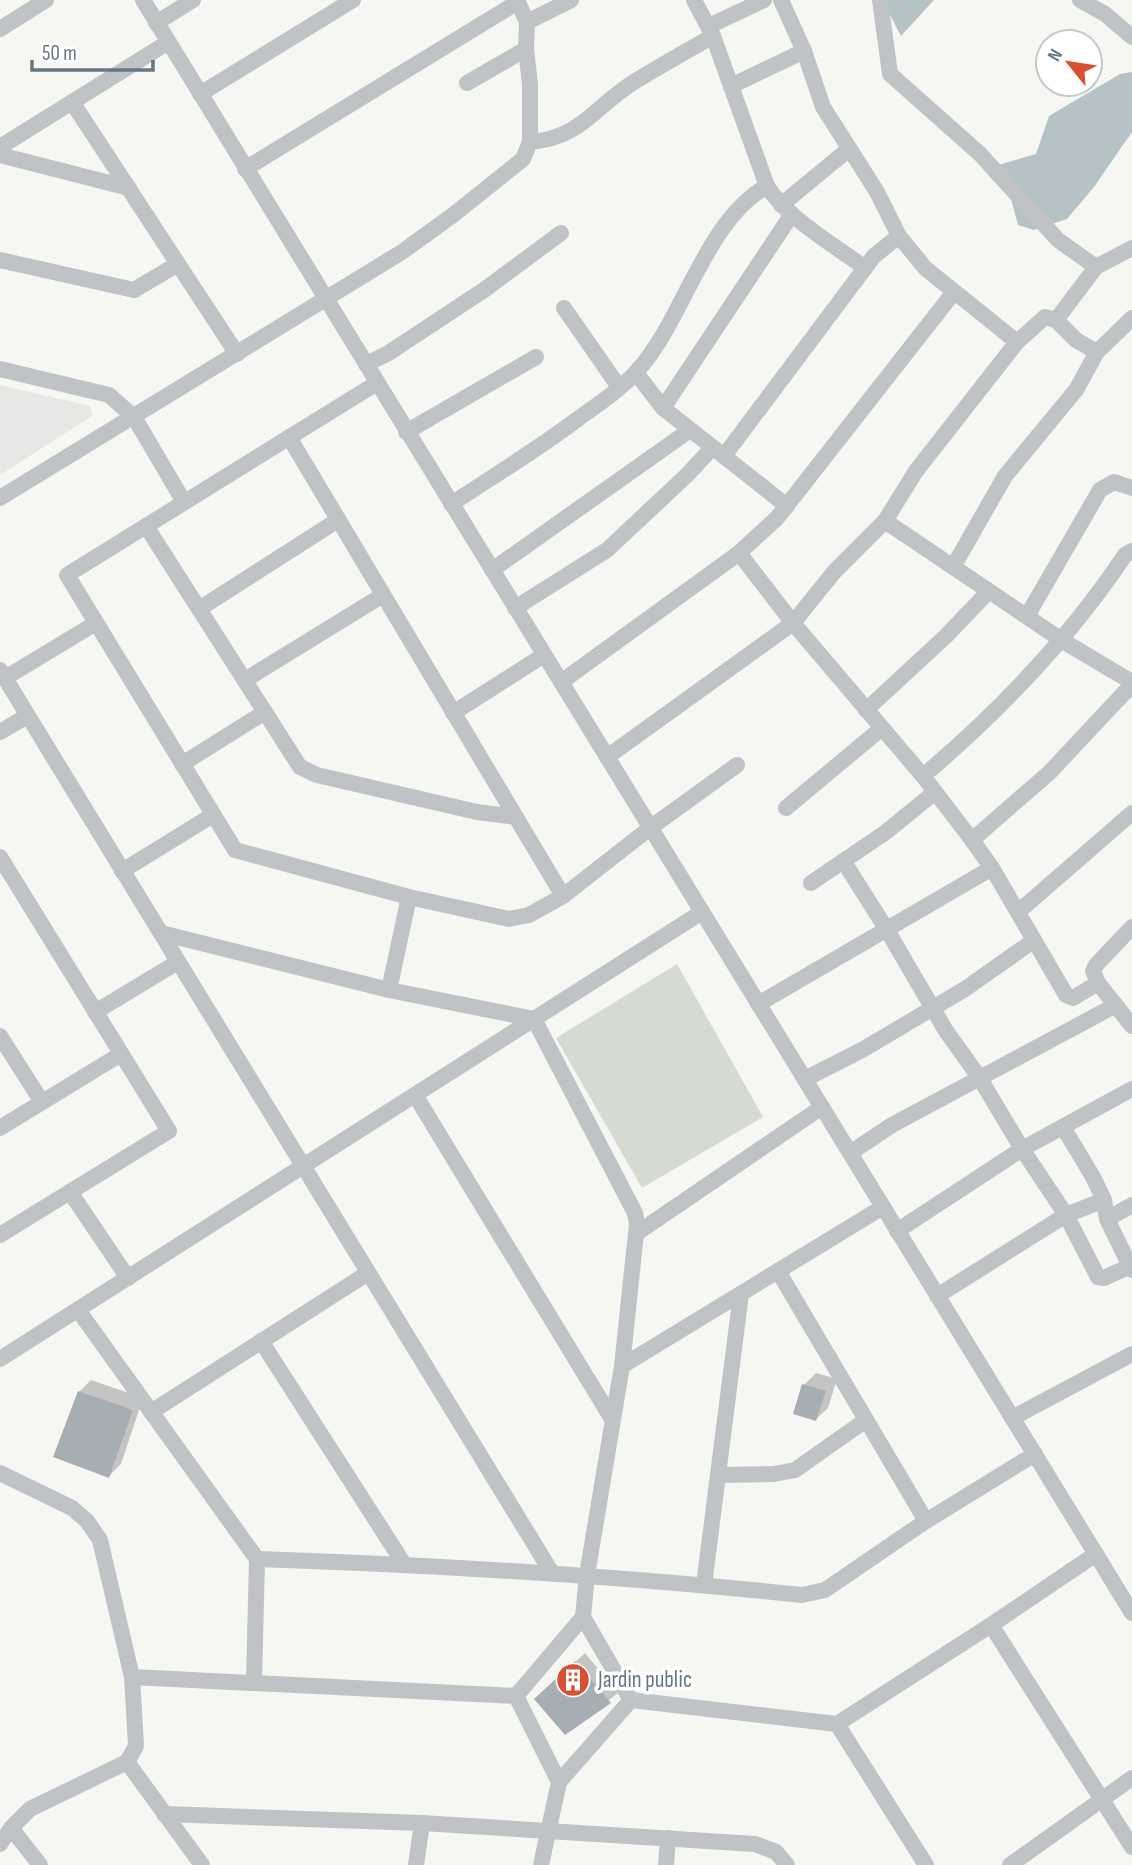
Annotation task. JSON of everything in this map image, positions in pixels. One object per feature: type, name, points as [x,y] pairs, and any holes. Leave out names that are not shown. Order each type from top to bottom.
[{"type":"street","points":[[0,29],[46,0]]},
{"type":"street","points":[[143,0],[1132,1613]]},
{"type":"street","points":[[156,23],[193,0]]},
{"type":"street","points":[[200,94],[353,0]]},
{"type":"street","points":[[527,22],[571,0]]},
{"type":"street","points":[[694,0],[711,31],[767,186],[787,210],[864,268]]},
{"type":"street","points":[[530,142],[550,141],[568,134],[631,83],[764,0]]},
{"type":"street","points":[[781,0],[804,51],[823,107],[877,192],[899,236],[916,260],[1017,342]]},
{"type":"street","points":[[880,0],[890,74],[980,154],[1058,240],[1096,267]]},
{"type":"street","points":[[1080,0],[1105,14],[1132,37]]},
{"type":"street","points":[[0,498],[402,252],[523,159],[530,142],[530,84],[526,49],[527,22],[517,1],[245,169]]},
{"type":"street","points":[[0,147],[167,43]]},
{"type":"street","points":[[467,83],[526,49]]},
{"type":"street","points":[[731,86],[804,51]]},
{"type":"street","points":[[72,102],[237,354]]},
{"type":"street","points":[[663,408],[787,210],[849,149]]},
{"type":"street","points":[[0,155],[129,188]]},
{"type":"street","points":[[451,504],[554,437],[636,373],[654,348],[709,250],[737,211],[767,186]]},
{"type":"street","points":[[366,364],[387,354],[473,298],[561,233]]},
{"type":"street","points":[[515,608],[607,550],[687,475],[718,452],[864,268],[880,249],[899,236]]},
{"type":"street","points":[[1056,320],[1096,267],[1132,248]]},
{"type":"street","points":[[0,260],[134,290],[178,264]]},
{"type":"street","points":[[561,682],[739,553],[787,506],[954,292]]},
{"type":"street","points":[[564,308],[619,387]]},
{"type":"street","points":[[607,757],[793,623],[834,572],[885,521],[916,471],[1017,342],[1045,317],[1056,320],[1076,340],[1097,352]]},
{"type":"street","points":[[953,567],[1005,476],[1076,390],[1097,352],[1132,318]]},
{"type":"street","points":[[406,432],[536,357]]},
{"type":"street","points":[[0,369],[109,395],[134,417],[184,502]]},
{"type":"street","points":[[636,373],[663,408],[787,506]]},
{"type":"street","points":[[377,383],[66,575],[235,850],[409,897],[509,919],[528,915],[563,897],[650,828],[737,765]]},
{"type":"street","points":[[492,570],[690,430]]},
{"type":"street","points":[[289,438],[563,897]]},
{"type":"street","points":[[1027,616],[1100,490],[1114,482],[1132,488]]},
{"type":"street","points":[[199,609],[338,520]]},
{"type":"street","points":[[885,521],[1063,640],[1132,682]]},
{"type":"street","points":[[146,526],[299,766],[317,775],[477,812],[516,817]]},
{"type":"street","points":[[923,776],[985,721],[1063,640],[1125,555],[1132,551]]},
{"type":"street","points":[[739,553],[793,623],[923,776],[972,839],[1068,997],[1073,998],[1098,983]]},
{"type":"street","points":[[866,710],[946,636],[989,590]]},
{"type":"street","points":[[245,680],[383,595]]},
{"type":"street","points":[[96,623],[2,674],[552,1573]]},
{"type":"street","points":[[453,713],[544,655]]},
{"type":"street","points":[[972,839],[1049,773],[1125,692],[1132,688]]},
{"type":"street","points":[[182,764],[265,712]]},
{"type":"street","points":[[0,732],[27,716]]},
{"type":"street","points":[[786,808],[881,728]]},
{"type":"street","points":[[811,883],[886,832],[935,792]]},
{"type":"street","points":[[1018,912],[1132,813]]},
{"type":"street","points":[[122,871],[213,815]]},
{"type":"street","points":[[0,858],[169,1131],[0,1235]]},
{"type":"street","points":[[844,862],[957,1047],[979,1077],[1066,1215],[1098,1277],[1104,1278],[1131,1268],[1107,1219],[1104,1200],[1093,1177],[1063,1127]]},
{"type":"street","points":[[758,1004],[992,868]]},
{"type":"street","points":[[388,990],[409,897]]},
{"type":"street","points":[[0,1359],[702,912]]},
{"type":"street","points":[[1132,927],[1093,971],[1098,983],[1132,1026]]},
{"type":"street","points":[[160,933],[388,990],[534,1019]]},
{"type":"street","points":[[805,1079],[862,1050],[985,976],[1033,941]]},
{"type":"street","points":[[95,1012],[178,962]]},
{"type":"street","points":[[850,1153],[892,1125],[1116,1005]]},
{"type":"street","points":[[516,1696],[583,1617],[587,1575],[622,1366],[637,1233],[635,1213],[534,1019]]},
{"type":"street","points":[[0,1036],[42,1102]]},
{"type":"street","points":[[0,1128],[121,1054]]},
{"type":"street","points":[[897,1231],[1022,1149],[1132,1090]]},
{"type":"street","points":[[415,1095],[612,1419]]},
{"type":"street","points":[[637,1233],[821,1107]]},
{"type":"street","points":[[70,1192],[128,1278]]},
{"type":"street","points":[[937,1296],[1066,1215],[1104,1200]]},
{"type":"street","points":[[1107,1219],[1132,1205]]},
{"type":"street","points":[[622,1366],[883,1207]]},
{"type":"street","points":[[778,1271],[926,1521]]},
{"type":"street","points":[[151,1412],[368,1273]]},
{"type":"street","points":[[704,1585],[741,1294]]},
{"type":"street","points":[[78,1310],[257,1559],[254,1682]]},
{"type":"street","points":[[261,1341],[404,1564]]},
{"type":"street","points":[[1012,1418],[1132,1354]]},
{"type":"street","points":[[718,1475],[775,1474],[795,1469],[866,1420]]},
{"type":"street","points":[[257,1559],[404,1564],[587,1575],[814,1594],[825,1590],[926,1521],[1035,1454]]},
{"type":"street","points":[[0,1473],[72,1508],[87,1521],[100,1540],[132,1677],[136,1746],[127,1762],[30,1809],[0,1844]]},
{"type":"street","points":[[631,1700],[837,1724],[1096,1554]]},
{"type":"street","points":[[583,1617],[631,1700]]},
{"type":"street","points":[[991,1625],[1132,1847]]},
{"type":"street","points":[[132,1677],[516,1696]]},
{"type":"street","points":[[516,1696],[559,1782]]},
{"type":"street","points":[[541,1865],[559,1782],[631,1700]]},
{"type":"street","points":[[837,1724],[926,1865]]},
{"type":"street","points":[[127,1762],[202,1865]]},
{"type":"street","points":[[1010,1865],[1132,1778]]},
{"type":"street","points":[[164,1814],[422,1823],[755,1844],[776,1852],[787,1865]]},
{"type":"street","points":[[416,1865],[422,1823]]},
{"type":"street","points":[[11,1828],[40,1865]]},
{"type":"street","points":[[666,1865],[668,1838]]},
{"type":"shaded area","points":[[886,0],[934,0],[901,36],[888,11]]},
{"type":"shaded area","points":[[1132,72],[1132,132],[1094,187],[1067,219],[1034,230],[1018,225],[1010,195],[995,166],[1036,154],[1049,116],[1079,98],[1104,98],[1104,83],[1120,74]]},
{"type":"shaded area","points":[[0,385],[90,406],[92,416],[0,475]]},
{"type":"shaded area","points":[[677,964],[763,1117],[642,1188],[556,1038]]},
{"type":"building","points":[[802,1384],[826,1391],[816,1421],[793,1414]]},
{"type":"building","points":[[78,1391],[133,1410],[109,1478],[53,1457]]},
{"type":"building","name":"Jardin public","points":[[575,1661],[611,1703],[565,1735],[534,1699]]},
{"type":"place","name":"Jardin public","points":[[573,1680]]}]
